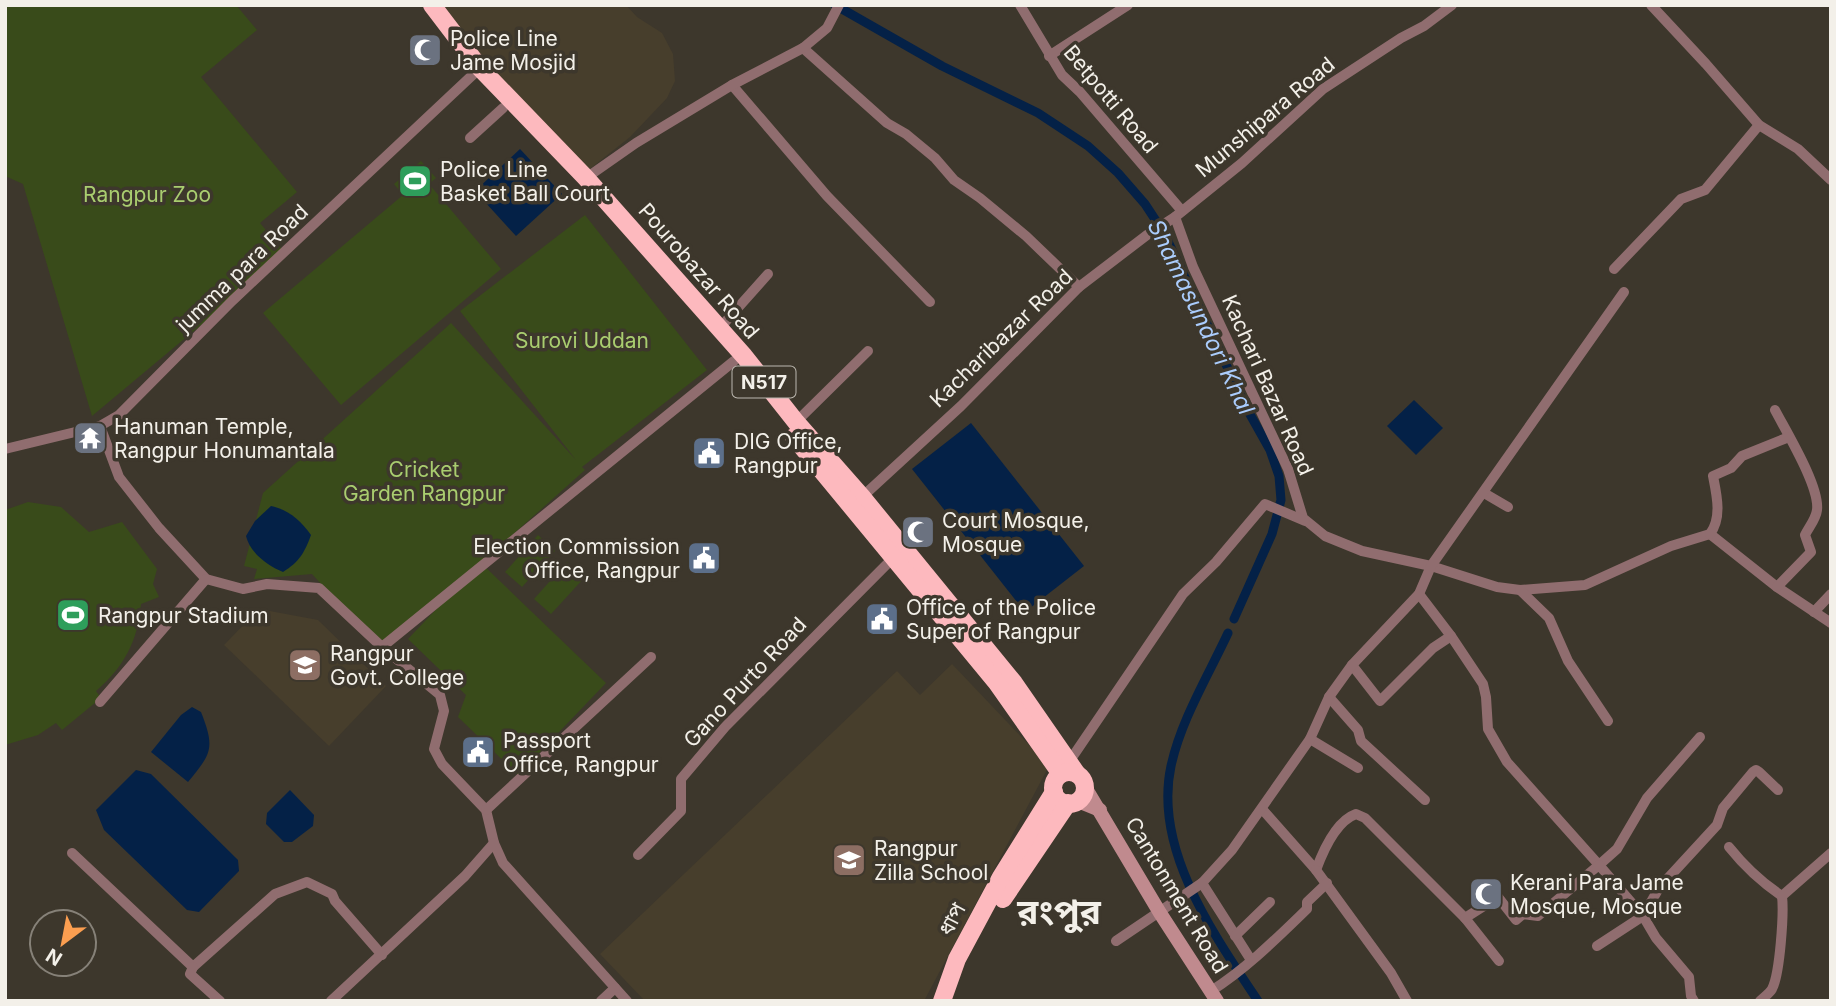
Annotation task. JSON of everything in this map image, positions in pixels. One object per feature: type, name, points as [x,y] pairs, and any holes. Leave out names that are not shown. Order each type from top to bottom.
[{"type":"highway","name":"Pourobazar Road","points":[[418,5],[476,72],[586,178],[744,356],[796,422],[862,497],[899,553],[1070,785]]},
{"type":"highway","name":"Pourobazar Road","points":[[432,5],[503,108],[576,183],[899,553]]},
{"type":"highway","name":"ধাপ","points":[[942,1001],[957,959],[1001,877],[1070,785]]},
{"type":"highway","name":"ধাপ","points":[[955,1001],[968,964],[1070,785]]},
{"type":"main road","name":"Cantonment Road","points":[[1070,785],[1101,811],[1160,913],[1214,996]]},
{"type":"street","points":[[586,178],[636,143],[732,85],[803,48],[827,28],[839,5]]},
{"type":"street","name":"Betpotti Road","points":[[1020,5],[1062,75],[1080,92],[1178,214]]},
{"type":"street","points":[[1049,56],[1128,5]]},
{"type":"street","name":"Munshipara Road","points":[[1178,214],[1242,163],[1323,89],[1424,26],[1452,5]]},
{"type":"street","points":[[1651,5],[1759,125],[1798,149],[1829,176]]},
{"type":"street","points":[[803,48],[887,123],[936,158],[954,180],[1026,236],[1079,287]]},
{"type":"street","name":"jumma para Road","points":[[5,449],[100,426],[119,415],[232,301],[476,72]]},
{"type":"street","points":[[732,85],[827,196],[930,302]]},
{"type":"street","points":[[470,138],[503,108]]},
{"type":"street","points":[[1614,269],[1681,200],[1705,190],[1759,125]]},
{"type":"street","name":"Kacharibazar Road","points":[[862,497],[961,406],[1079,287],[1178,214]]},
{"type":"street","name":"Kachari Bazar Road","points":[[1178,214],[1188,270],[1252,407],[1288,468],[1305,521]]},
{"type":"street","points":[[719,329],[768,274]]},
{"type":"street","points":[[1116,941],[1202,883],[1232,850],[1310,739],[1329,697],[1352,665],[1419,594],[1484,493],[1624,292]]},
{"type":"street","points":[[796,422],[869,351]]},
{"type":"street","points":[[382,647],[734,361]]},
{"type":"street","points":[[1775,410],[1802,461],[1816,498],[1817,510],[1805,535],[1811,552],[1777,587]]},
{"type":"street","points":[[100,426],[119,477],[159,528],[206,579],[243,589],[267,584],[319,588],[382,647],[440,695],[444,712],[433,749],[442,764],[486,810],[494,843],[503,863],[627,1001]]},
{"type":"street","points":[[1070,785],[1183,594],[1216,562],[1265,504],[1305,521],[1325,536],[1362,551],[1435,567],[1497,587],[1520,590],[1585,585],[1671,546],[1710,534],[1716,525],[1717,498],[1713,476],[1731,468],[1742,456],[1789,437]]},
{"type":"street","points":[[1484,493],[1508,507]]},
{"type":"street","points":[[1710,534],[1777,587],[1831,623]]},
{"type":"street","name":"Gano Purto Road","points":[[638,855],[681,811],[681,779],[725,727],[899,553]]},
{"type":"street","points":[[100,702],[206,579]]},
{"type":"street","points":[[1520,590],[1549,618],[1568,661],[1608,721]]},
{"type":"street","points":[[1419,594],[1483,684],[1488,729],[1507,762],[1643,916],[1656,939],[1689,977],[1694,1001]]},
{"type":"street","points":[[1814,611],[1831,594]]},
{"type":"street","points":[[1352,665],[1380,701],[1433,648],[1451,636]]},
{"type":"street","points":[[486,810],[651,657]]},
{"type":"street","points":[[1329,697],[1358,730],[1361,741],[1425,800]]},
{"type":"street","points":[[1465,918],[1498,897],[1516,920],[1523,914],[1538,916],[1617,849],[1647,798],[1700,737]]},
{"type":"street","points":[[1310,739],[1357,768]]},
{"type":"street","points":[[1597,946],[1643,916],[1659,888],[1717,825],[1723,808],[1753,772],[1759,772],[1778,790]]},
{"type":"street","points":[[1262,809],[1327,883],[1391,973],[1407,1001]]},
{"type":"street","points":[[1316,870],[1322,853],[1346,817],[1356,814],[1365,818],[1465,918],[1499,961]]},
{"type":"street","points":[[331,1001],[465,876],[494,843]]},
{"type":"street","points":[[1729,846],[1762,882],[1782,896],[1784,910],[1776,972],[1772,989],[1760,1001]]},
{"type":"street","points":[[72,853],[193,967]]},
{"type":"street","points":[[1782,896],[1831,853]]},
{"type":"street","points":[[220,1001],[190,974],[193,967],[275,894],[307,882],[332,894],[335,901],[382,955]]},
{"type":"street","points":[[1202,883],[1251,960]]},
{"type":"street","points":[[1214,996],[1307,909],[1307,902],[1327,883]]},
{"type":"street","points":[[1235,936],[1270,902]]},
{"type":"street","points":[[601,1001],[615,988]]},
{"type":"shaded area","points":[[423,5],[626,5],[637,17],[662,33],[673,54],[675,81],[667,98],[630,137],[586,172],[468,66]]},
{"type":"shaded area","name":"Rangpur Govt. College","points":[[259,609],[318,620],[386,686],[329,746],[224,645]]},
{"type":"shaded area","name":"Rangpur Zilla School","points":[[952,664],[1049,766],[924,1001],[645,1001],[600,954],[897,671],[920,695]]},
{"type":"green space","name":"Rangpur Zoo","points":[[5,5],[236,5],[257,30],[201,77],[297,192],[260,223],[286,254],[92,416],[23,184],[5,176]]},
{"type":"green space","points":[[421,161],[436,178],[429,184],[501,269],[341,405],[263,313],[403,195],[394,184]]},
{"type":"green space","points":[[585,215],[707,370],[582,467],[585,470],[481,563],[606,683],[518,775],[458,717],[466,695],[408,639],[464,580],[383,652],[312,574],[254,579],[257,569],[244,566],[263,493],[451,323],[576,460],[460,311]]},
{"type":"green space","name":"Rangpur Stadium","points":[[28,502],[61,507],[89,532],[122,522],[157,569],[153,584],[159,597],[141,604],[137,630],[128,652],[122,663],[96,691],[101,698],[62,730],[56,723],[38,735],[5,745],[5,510]]},
{"type":"green space","points":[[538,535],[555,551],[522,587],[505,572]]},
{"type":"green space","points":[[567,562],[584,578],[551,614],[534,599]]},
{"type":"water","points":[[520,149],[562,194],[516,236],[475,191]]},
{"type":"water","points":[[1414,400],[1443,428],[1416,455],[1387,426]]},
{"type":"water","points":[[971,423],[1084,566],[1025,612],[912,469]]},
{"type":"water","points":[[271,506],[294,516],[311,535],[301,556],[283,572],[260,558],[251,548],[246,536],[255,521]]},
{"type":"water","points":[[192,707],[201,712],[208,734],[209,750],[188,782],[151,752],[181,715]]},
{"type":"water","points":[[136,770],[151,774],[238,860],[239,871],[199,912],[187,910],[104,830],[96,810]]},
{"type":"water","points":[[290,790],[314,815],[313,826],[292,842],[284,842],[266,824],[267,813]]},
{"type":"waterway","name":"Shamasundori Khal","points":[[835,5],[942,66],[1038,113],[1088,146],[1118,173],[1145,204],[1164,233],[1247,409],[1270,450],[1279,476],[1281,500],[1272,534],[1234,619]]},
{"type":"waterway","name":"Shamasundori Khal","points":[[1228,633],[1181,732],[1171,766],[1168,797],[1171,828],[1191,890],[1206,920],[1258,1001]]},
{"type":"place","name":"Police Line Jame Mosjid","points":[[425,50]]},
{"type":"place","name":"Police Line Basket Ball Court","points":[[415,181]]},
{"type":"place","name":"Hanuman Temple, Rangpur Honumantala","points":[[90,438]]},
{"type":"place","name":"DIG Office, Rangpur","points":[[709,453]]},
{"type":"place","name":"Court Mosque, Mosque","points":[[918,532]]},
{"type":"place","name":"Election Commission Office, Rangpur","points":[[704,558]]},
{"type":"place","name":"Rangpur Stadium","points":[[73,615]]},
{"type":"place","name":"Office of the Police Super of Rangpur","points":[[882,619]]},
{"type":"place","name":"Rangpur Govt. College","points":[[305,665]]},
{"type":"place","name":"Passport Office, Rangpur","points":[[478,752]]},
{"type":"place","name":"Rangpur Zilla School","points":[[849,860]]},
{"type":"place","name":"Kerani Para Jame Mosque, Mosque","points":[[1486,894]]},
{"type":"district","name":"রংপুর","points":[[1059,911]]},
{"type":"park label","name":"Surovi Uddan","points":[[582,340]]},
{"type":"park label","name":"Cricket Garden Rangpur","points":[[424,481]]}]
